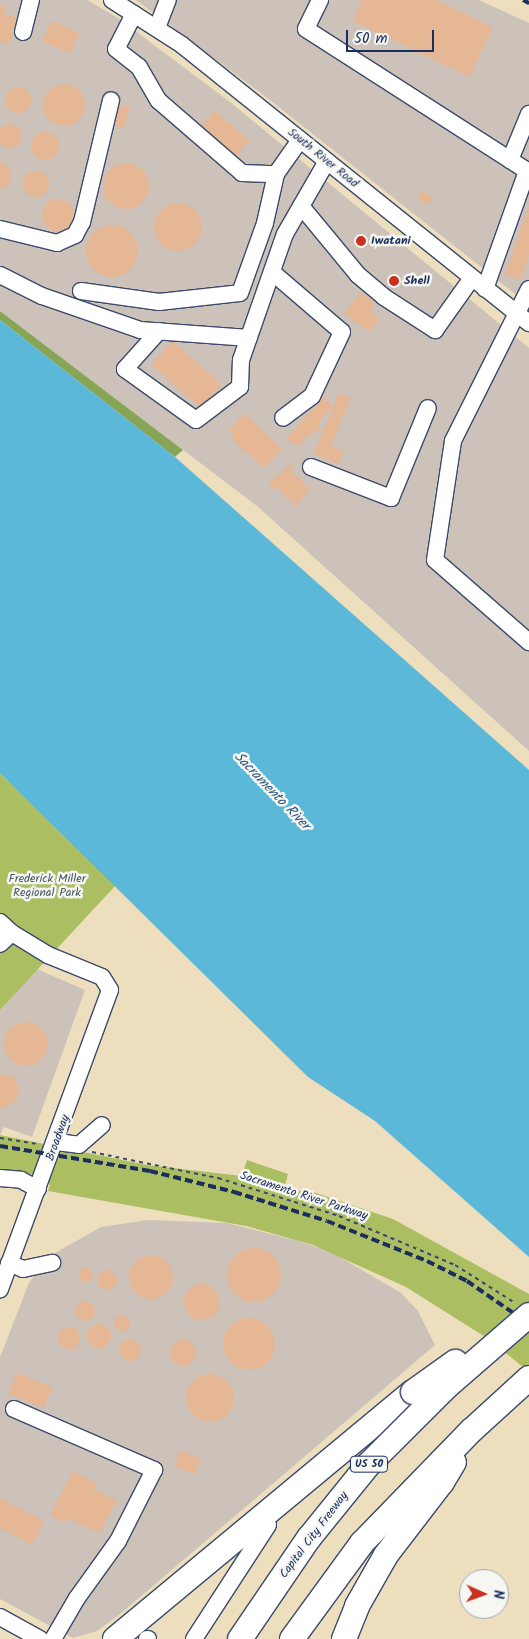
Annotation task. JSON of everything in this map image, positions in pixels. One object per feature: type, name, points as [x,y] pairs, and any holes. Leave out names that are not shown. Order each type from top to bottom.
[{"type":"highway","points":[[115,1639],[146,1632],[404,1399],[525,1309]]},
{"type":"highway","name":"Capital City Freeway","points":[[240,1639],[309,1538],[369,1464],[525,1309]]},
{"type":"highway","points":[[292,1639],[362,1543],[472,1430],[529,1378]]},
{"type":"highway","points":[[344,1639],[357,1606],[386,1555],[442,1482],[472,1430]]},
{"type":"highway","points":[[352,1639],[365,1600],[386,1555]]},
{"type":"highway","points":[[111,1639],[146,1632]]},
{"type":"street","points":[[23,32],[32,0]]},
{"type":"street","name":"South River Road","points":[[112,0],[182,45],[523,319]]},
{"type":"street","points":[[157,28],[168,0]]},
{"type":"street","points":[[320,0],[306,29],[527,171],[485,289]]},
{"type":"street","points":[[134,14],[116,49],[139,67],[159,101],[242,173],[276,174]]},
{"type":"street","points":[[0,229],[57,242],[75,236],[82,222],[111,100]]},
{"type":"street","points":[[510,160],[529,114]]},
{"type":"street","points":[[81,292],[159,302],[240,293],[265,223],[276,174],[300,140]]},
{"type":"street","points":[[158,331],[125,369],[196,420],[240,387],[241,360],[285,234],[327,161]]},
{"type":"street","points":[[301,206],[358,275],[384,296],[435,330],[472,278]]},
{"type":"street","points":[[272,272],[342,332],[312,396],[283,418]]},
{"type":"street","points":[[0,276],[42,296],[140,330],[249,338]]},
{"type":"street","points":[[529,289],[523,319],[453,441],[435,560],[529,642]]},
{"type":"street","points":[[312,467],[391,498],[428,408]]},
{"type":"street","name":"Broadway","points":[[0,1289],[110,996],[110,986],[102,977],[4,933]]},
{"type":"street","points":[[56,1144],[79,1145],[102,1125]]},
{"type":"street","points":[[0,1178],[21,1180],[38,1189]]},
{"type":"street","points":[[9,1263],[23,1269],[52,1264]]},
{"type":"street","points":[[14,1409],[154,1470],[118,1541],[77,1598],[53,1639]]},
{"type":"street","points":[[194,1639],[268,1525]]},
{"type":"street","points":[[0,1617],[40,1639]]},
{"type":"path","points":[[0,1138],[56,1144]]},
{"type":"path","name":"Sacramento River Parkway","points":[[89,1151],[218,1178],[339,1216],[455,1264],[525,1309]]},
{"type":"shaded area","points":[[0,0],[87,0],[118,18],[230,102],[529,348],[529,751],[257,506],[0,311]]},
{"type":"shaded area","points":[[136,0],[479,0],[529,23],[529,305],[266,97]]},
{"type":"shaded area","points":[[37,969],[85,990],[32,1137],[4,1127],[0,1135],[0,1010]]},
{"type":"shaded area","points":[[148,1220],[227,1223],[298,1241],[333,1253],[401,1293],[418,1311],[435,1345],[119,1615],[97,1631],[73,1638],[0,1599],[0,1357],[29,1283],[48,1257],[101,1227]]},
{"type":"green space","points":[[0,311],[183,450],[175,457],[0,320]]},
{"type":"green space","name":"Frederick Miller Regional Park","points":[[0,773],[116,885],[0,1010]]},
{"type":"green space","points":[[0,1135],[147,1165],[242,1176],[247,1160],[288,1174],[284,1189],[316,1193],[393,1219],[529,1294],[529,1372],[490,1340],[406,1287],[313,1245],[246,1226],[48,1191],[50,1185],[36,1175],[0,1170]]},
{"type":"water","name":"Sacramento River","points":[[0,320],[175,457],[529,770],[529,1257],[375,1121],[308,1077],[0,773]]},
{"type":"building","points":[[362,0],[436,0],[493,27],[470,77],[353,21]]},
{"type":"building","points":[[0,5],[6,7],[4,14],[17,17],[10,44],[0,42]]},
{"type":"building","points":[[50,21],[79,32],[71,53],[43,42]]},
{"type":"building","points":[[68,84],[76,87],[82,93],[85,105],[82,117],[76,123],[60,126],[52,123],[46,117],[43,101],[46,93],[52,87]]},
{"type":"building","points":[[18,87],[27,91],[31,100],[27,109],[18,113],[9,109],[5,100],[9,91]]},
{"type":"building","points":[[117,105],[130,107],[124,128],[112,125]]},
{"type":"building","points":[[215,111],[249,140],[235,158],[200,128]]},
{"type":"building","points":[[10,124],[19,127],[22,136],[19,145],[10,148],[1,145],[-2,136],[1,127]]},
{"type":"building","points":[[45,132],[55,136],[59,146],[55,156],[45,160],[35,156],[31,146],[35,136]]},
{"type":"building","points":[[0,161],[7,165],[12,175],[8,185],[0,189]]},
{"type":"building","points":[[121,163],[131,163],[143,169],[148,177],[148,195],[143,203],[135,208],[121,209],[113,206],[106,199],[103,191],[103,181],[106,173],[113,166]]},
{"type":"building","points":[[36,171],[46,174],[49,184],[46,194],[36,197],[26,194],[23,184],[26,174]]},
{"type":"building","points":[[423,190],[433,198],[427,205],[418,197]]},
{"type":"building","points":[[58,199],[64,200],[69,204],[73,209],[73,221],[69,226],[64,230],[58,231],[52,230],[47,226],[43,221],[42,215],[43,209],[47,204],[52,200]]},
{"type":"building","points":[[178,203],[187,205],[195,210],[200,218],[202,227],[200,236],[195,244],[187,249],[178,251],[169,249],[161,244],[156,236],[154,227],[156,218],[161,210],[169,205]]},
{"type":"building","points":[[529,206],[529,255],[520,280],[505,274]]},
{"type":"building","points":[[107,225],[117,225],[131,232],[138,246],[138,256],[131,270],[117,277],[107,277],[97,273],[90,266],[86,256],[86,246],[90,236],[97,229]]},
{"type":"building","points":[[361,292],[376,304],[370,311],[380,319],[369,332],[344,313]]},
{"type":"building","points":[[172,341],[222,384],[201,408],[151,365]]},
{"type":"building","points":[[339,393],[351,398],[331,446],[344,452],[339,464],[314,454]]},
{"type":"building","points":[[323,397],[333,406],[318,423],[321,426],[314,434],[311,432],[298,447],[287,438]]},
{"type":"building","points":[[244,413],[282,449],[264,468],[230,438],[234,434],[229,430]]},
{"type":"building","points":[[290,464],[294,468],[291,471],[308,486],[292,503],[277,487],[275,489],[268,484]]},
{"type":"building","points":[[308,487],[311,489],[296,506],[293,503]]},
{"type":"building","points":[[30,1022],[42,1028],[47,1035],[47,1053],[42,1060],[35,1065],[22,1066],[14,1063],[7,1056],[4,1040],[7,1032],[14,1025]]},
{"type":"building","points":[[0,1074],[14,1077],[20,1090],[16,1101],[6,1107],[0,1107]]},
{"type":"building","points":[[249,1248],[259,1248],[269,1252],[277,1260],[281,1275],[277,1290],[269,1298],[259,1302],[249,1302],[239,1298],[231,1290],[227,1280],[227,1270],[231,1260],[239,1252]]},
{"type":"building","points":[[155,1255],[167,1261],[172,1268],[172,1286],[167,1293],[160,1298],[147,1299],[139,1296],[132,1289],[129,1273],[132,1265],[139,1258]]},
{"type":"building","points":[[86,1268],[91,1270],[93,1275],[91,1280],[86,1282],[81,1280],[79,1275],[81,1270]]},
{"type":"building","points":[[107,1270],[114,1273],[117,1280],[114,1287],[107,1290],[100,1287],[97,1280],[100,1273]]},
{"type":"building","points":[[202,1284],[209,1285],[215,1289],[219,1295],[219,1309],[215,1315],[209,1319],[202,1320],[195,1319],[189,1315],[185,1309],[184,1302],[185,1295],[189,1289],[195,1285]]},
{"type":"building","points":[[85,1301],[92,1304],[95,1311],[92,1318],[85,1321],[78,1318],[75,1311],[78,1304]]},
{"type":"building","points":[[122,1315],[128,1317],[130,1323],[128,1329],[122,1331],[116,1329],[114,1323],[116,1317]]},
{"type":"building","points":[[244,1318],[254,1318],[268,1325],[275,1339],[275,1349],[268,1363],[254,1370],[244,1370],[234,1366],[227,1359],[223,1349],[223,1339],[227,1329],[234,1322]]},
{"type":"building","points":[[99,1324],[107,1328],[111,1336],[107,1344],[99,1348],[91,1344],[87,1336],[91,1328]]},
{"type":"building","points":[[69,1327],[77,1330],[80,1338],[77,1346],[69,1349],[61,1346],[58,1338],[61,1330]]},
{"type":"building","points":[[130,1339],[138,1342],[141,1350],[138,1358],[130,1361],[122,1358],[119,1350],[122,1342]]},
{"type":"building","points":[[183,1340],[192,1344],[196,1353],[192,1362],[183,1366],[174,1362],[170,1353],[174,1344]]},
{"type":"building","points":[[16,1373],[52,1387],[44,1408],[8,1394]]},
{"type":"building","points":[[210,1374],[219,1376],[227,1381],[232,1389],[234,1398],[232,1407],[227,1415],[219,1420],[210,1422],[201,1420],[193,1415],[188,1407],[186,1398],[188,1389],[193,1381],[201,1376]]},
{"type":"building","points":[[180,1450],[201,1459],[196,1474],[174,1466]]},
{"type":"building","points":[[73,1471],[96,1483],[94,1489],[117,1501],[99,1533],[67,1518],[64,1522],[50,1515]]},
{"type":"building","points":[[0,1498],[44,1521],[32,1545],[0,1528]]},
{"type":"railway","points":[[523,0],[529,3]]},
{"type":"railway","points":[[0,1146],[150,1171],[234,1192],[327,1221],[427,1261],[467,1281],[529,1324]]},
{"type":"place","name":"Iwatani","points":[[361,241]]},
{"type":"place","name":"Shell","points":[[394,281]]}]
